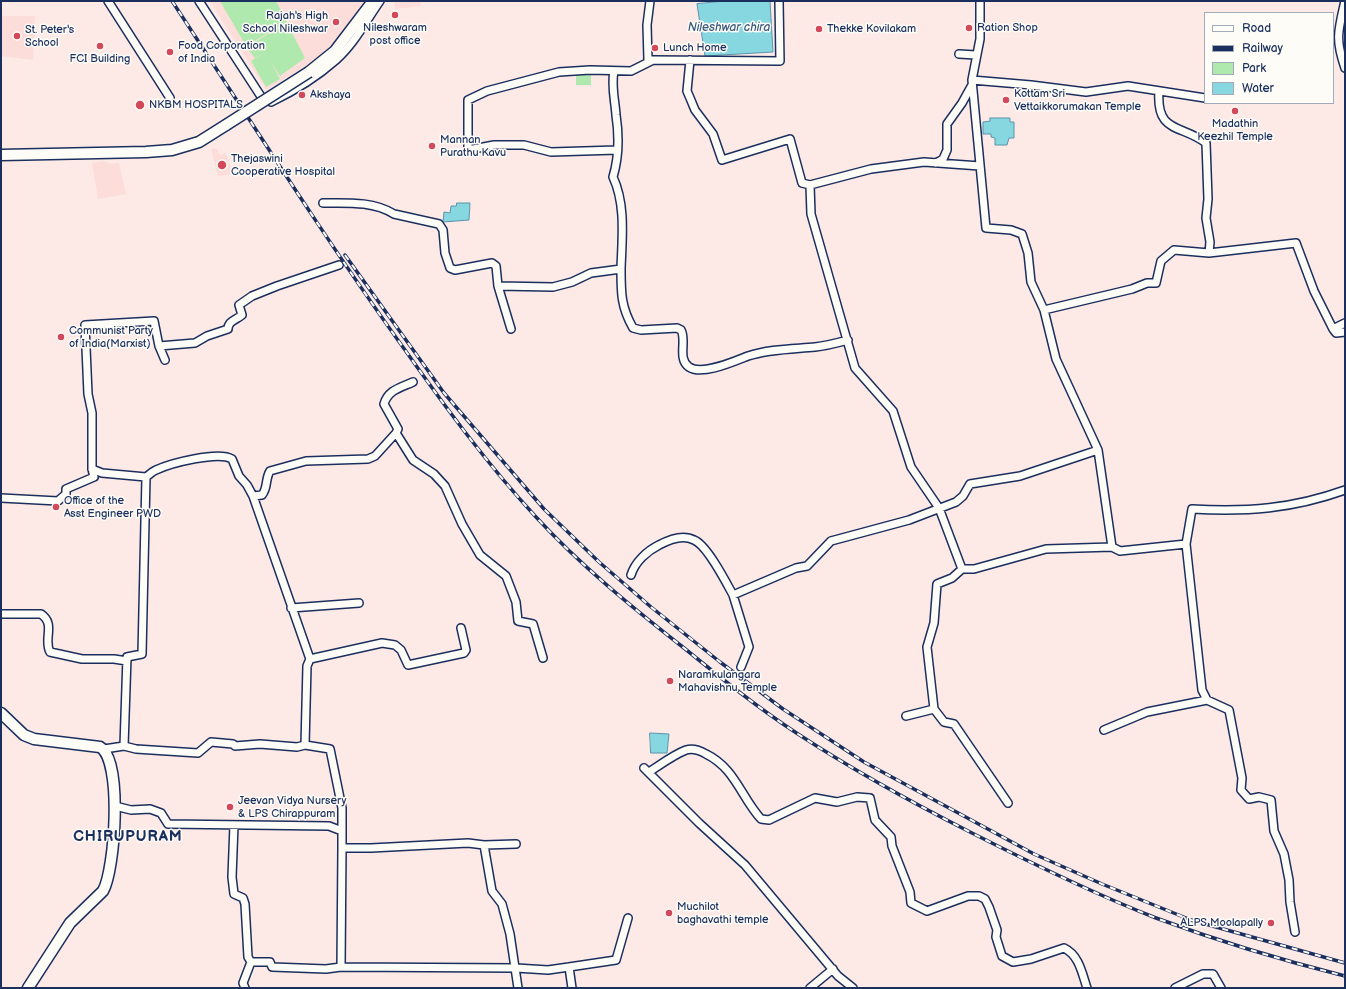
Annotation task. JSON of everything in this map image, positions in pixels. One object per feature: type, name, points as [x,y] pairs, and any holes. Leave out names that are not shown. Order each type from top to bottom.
[{"type":"main road","points":[[1,155],[146,152],[172,150],[199,142],[309,72],[335,51],[373,1]]},
{"type":"main road","points":[[1,713],[24,735],[34,739],[96,746],[104,749],[109,757],[112,767],[115,806],[112,856],[107,885],[103,891],[70,923],[28,988]]},
{"type":"street","points":[[108,1],[170,98]]},
{"type":"street","points":[[199,1],[262,98],[271,102],[287,94],[336,60],[348,47],[380,1]]},
{"type":"street","points":[[650,1],[647,25],[648,60],[780,61],[779,1]]},
{"type":"street","points":[[980,1],[980,39],[972,83],[986,228],[1011,230],[1022,234],[1028,253],[1031,282],[1044,310],[1056,359],[1098,450],[1112,547]]},
{"type":"street","points":[[1345,1],[1337,35],[1339,51],[1345,68]]},
{"type":"street","points":[[959,54],[976,55]]},
{"type":"street","points":[[617,150],[551,152],[524,145],[494,145],[468,150],[468,100],[487,91],[560,72],[631,71],[652,60]]},
{"type":"street","points":[[690,60],[687,91],[695,110],[713,134],[722,160],[790,139],[802,183],[810,185],[871,169],[924,162],[980,166]]},
{"type":"street","points":[[614,71],[612,82],[617,116],[618,140],[613,177],[619,190],[623,228],[621,269],[622,293],[625,314],[634,328],[642,330],[677,328],[681,330],[683,337],[682,350],[685,361],[688,367],[695,370],[731,364],[762,352],[817,347],[848,340]]},
{"type":"street","points":[[972,83],[1031,85],[1086,92],[1128,86],[1204,98]]},
{"type":"street","points":[[936,163],[943,159],[947,150],[946,124],[962,103],[972,83]]},
{"type":"street","points":[[1159,91],[1159,109],[1166,123],[1173,128],[1198,137],[1206,144],[1208,199],[1206,218],[1210,242],[1209,253]]},
{"type":"street","points":[[810,185],[811,214],[855,368],[893,411],[914,474],[939,508],[962,569]]},
{"type":"street","points":[[323,203],[360,202],[388,210],[394,214],[440,224],[443,230],[445,253],[450,268],[455,270],[492,263],[496,266],[498,286],[511,329]]},
{"type":"street","points":[[1044,310],[1132,289],[1147,283],[1156,283],[1161,261],[1174,250],[1209,253],[1296,243],[1314,290],[1333,329],[1336,333],[1345,332]]},
{"type":"street","points":[[159,346],[195,343],[207,336],[228,329],[228,325],[231,321],[242,315],[239,305],[252,296],[306,275],[338,265]]},
{"type":"street","points":[[498,286],[563,286],[590,273],[621,269]]},
{"type":"street","points":[[1,498],[58,501],[66,494],[66,489],[94,477],[92,469],[93,452],[90,432],[92,413],[88,394],[84,325],[154,321],[159,346],[165,360]]},
{"type":"street","points":[[1333,329],[1345,323]]},
{"type":"street","points":[[253,496],[262,495],[265,492],[267,476],[270,471],[306,461],[368,459],[375,456],[398,429],[384,404],[386,396],[391,391],[413,382]]},
{"type":"street","points":[[396,433],[413,460],[434,474],[445,486],[462,524],[480,555],[506,576],[516,602],[518,621],[533,624],[543,658]]},
{"type":"street","points":[[733,595],[796,568],[807,566],[831,541],[909,520],[956,502],[963,496],[970,484],[1020,476],[1098,450]]},
{"type":"street","points":[[92,469],[102,473],[146,477],[155,470],[210,455],[227,456],[232,459],[239,476],[247,485],[253,496],[310,659],[307,666],[305,745]]},
{"type":"street","points":[[124,746],[127,657],[142,654],[146,477]]},
{"type":"street","points":[[1207,700],[1202,690],[1186,544],[1192,509],[1239,511],[1262,510],[1300,503],[1345,490]]},
{"type":"street","points":[[631,575],[633,568],[650,550],[663,542],[682,536],[695,540],[703,548],[733,595],[749,647],[740,667]]},
{"type":"street","points":[[1008,803],[954,724],[944,722],[934,709],[927,647],[934,623],[937,584],[952,578],[962,569],[974,569],[1046,549],[1112,547],[1120,551],[1186,544]]},
{"type":"street","points":[[291,608],[359,603]]},
{"type":"street","points":[[1,614],[41,614],[45,617],[49,623],[47,646],[50,652],[82,659],[114,659],[127,661]]},
{"type":"street","points":[[310,659],[382,643],[396,645],[401,650],[408,665],[464,653],[466,650],[461,628]]},
{"type":"street","points":[[1104,730],[1147,712],[1207,700],[1229,710],[1242,778],[1241,790],[1249,799],[1259,798],[1271,800],[1274,831],[1284,854],[1289,880],[1290,902],[1295,932]]},
{"type":"street","points":[[906,716],[934,709]]},
{"type":"street","points":[[104,749],[124,746],[136,749],[198,753],[211,742],[233,744],[235,746],[260,744],[297,747],[305,745],[330,749],[342,808],[340,967]]},
{"type":"street","points":[[853,988],[833,969],[745,865],[699,823],[646,770],[686,750],[696,749],[718,760],[726,766],[760,819],[769,820],[815,798],[837,802],[857,798],[870,798],[875,820],[891,837],[892,846],[910,892],[911,904],[926,911],[968,896],[980,896],[985,899],[989,907],[997,930],[996,938],[1002,956],[1013,962],[1031,959],[1064,948],[1071,952],[1076,959],[1087,988]]},
{"type":"street","points":[[115,806],[131,810],[150,809],[161,813],[168,824],[329,826],[342,831]]},
{"type":"street","points":[[234,825],[232,877],[234,894],[242,898],[245,904],[248,956],[251,962],[243,983],[246,988]]},
{"type":"street","points":[[342,848],[468,843],[484,845],[516,844]]},
{"type":"street","points":[[484,845],[492,891],[502,904],[510,934],[518,988]]},
{"type":"street","points":[[251,962],[270,962],[272,967],[284,968],[516,968],[548,970],[616,960],[628,918]]},
{"type":"street","points":[[569,967],[572,988]]},
{"type":"street","points":[[810,988],[833,969]]},
{"type":"street","points":[[1175,988],[1203,974],[1213,974],[1221,988]]},
{"type":"shaded area","points":[[210,1],[364,1],[336,40],[316,60],[266,90]]},
{"type":"shaded area","points":[[394,1],[420,1],[421,6],[395,9]]},
{"type":"shaded area","name":"St. Peter's School","points":[[1,16],[35,16],[33,60],[1,56]]},
{"type":"shaded area","name":"Thejaswini Cooperative Hospital","points":[[216,148],[220,155],[226,153],[233,174],[218,176],[211,149]]},
{"type":"shaded area","points":[[104,161],[112,164],[119,163],[126,194],[98,199],[92,163]]},
{"type":"green space","points":[[220,1],[276,1],[287,22],[246,46]]},
{"type":"green space","points":[[287,23],[305,58],[280,76],[271,62],[280,79],[266,87],[251,61],[264,53],[255,58],[246,47]]},
{"type":"green space","points":[[576,68],[591,68],[591,85],[576,85]]},
{"type":"water","name":"Nileshwar chira","points":[[726,1],[770,1],[773,52],[705,56],[697,4]]},
{"type":"water","points":[[990,118],[1010,118],[1010,122],[1014,122],[1014,138],[1009,138],[1007,145],[995,145],[995,138],[991,137],[991,134],[983,134],[983,122],[990,121]]},
{"type":"water","points":[[457,203],[470,203],[469,220],[443,222],[444,212],[450,213],[451,206],[456,206]]},
{"type":"water","points":[[650,733],[669,734],[667,753],[651,753]]},
{"type":"railway","points":[[172,1],[345,264],[452,415],[484,457],[536,517],[571,553],[627,602],[726,682],[783,724],[861,773],[948,821],[1062,877],[1156,918],[1250,950],[1345,976]]},
{"type":"railway","points":[[345,255],[444,393],[544,509],[599,562],[651,607],[720,662],[783,709],[864,762],[1034,854],[1102,884],[1191,920],[1345,963]]},
{"type":"place","name":"Nileshwaram post office","points":[[395,15]]},
{"type":"place","name":"Rajah's High School Nileshwar","points":[[336,22]]},
{"type":"place","name":"Ration Shop","points":[[969,28]]},
{"type":"place","name":"Thekke Kovilakam","points":[[819,29]]},
{"type":"place","name":"St. Peter's School","points":[[17,36]]},
{"type":"place","name":"FCI Building","points":[[100,46]]},
{"type":"place","name":"Lunch Home","points":[[655,48]]},
{"type":"place","name":"Food Corporation of India","points":[[170,52]]},
{"type":"place","name":"Akshaya","points":[[302,95]]},
{"type":"place","name":"Kottam Sri Vettaikkorumakan Temple","points":[[1006,100]]},
{"type":"place","name":"NKBM HOSPITALS","points":[[140,105]]},
{"type":"place","name":"Madathin Keezhil Temple","points":[[1235,111]]},
{"type":"place","name":"Mannan Purathu Kavu","points":[[432,146]]},
{"type":"place","name":"Thejaswini Cooperative Hospital","points":[[222,165]]},
{"type":"place","name":"Communist Party of India(Marxist)","points":[[61,337]]},
{"type":"place","name":"Office of the Asst Engineer PWD","points":[[56,507]]},
{"type":"place","name":"Naramkulangara Mahavishnu Temple","points":[[670,681]]},
{"type":"place","name":"Jeevan Vidya Nursery & LPS Chirappuram","points":[[230,807]]},
{"type":"place","name":"Muchilot baghavathi temple","points":[[669,913]]},
{"type":"place","name":"ALPS Moolapally","points":[[1271,923]]},
{"type":"district","name":"CHIRUPURAM","points":[[128,837]]}]
